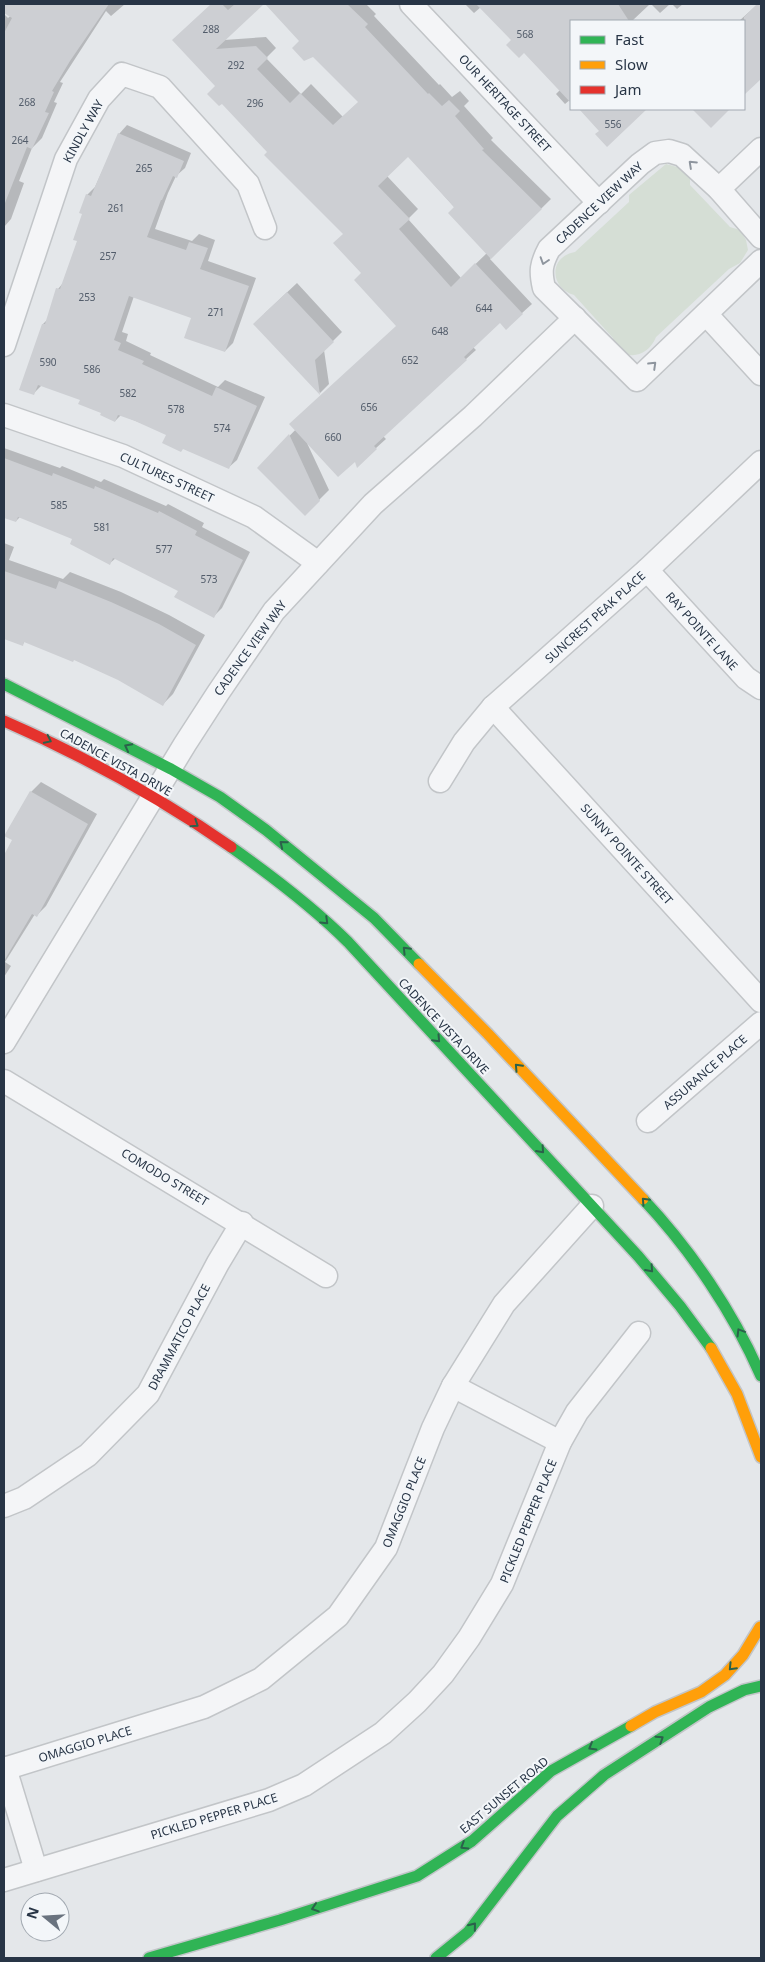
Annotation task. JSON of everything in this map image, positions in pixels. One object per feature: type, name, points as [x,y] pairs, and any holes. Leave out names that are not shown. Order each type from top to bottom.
[{"type":"street","name":"OUR HERITAGE STREET","points":[[411,4],[598,203]]},
{"type":"street","name":"KINDLY WAY","points":[[4,345],[66,159],[99,99],[122,74],[160,88],[166,94],[248,184],[265,228]]},
{"type":"street","points":[[719,188],[761,148]]},
{"type":"street","name":"CADENCE VIEW WAY","points":[[761,237],[719,188],[682,155],[669,151],[655,153],[640,164],[549,249],[543,261],[541,274],[544,288],[637,380],[761,261]]},
{"type":"street","points":[[706,314],[761,374]]},
{"type":"street","name":"CADENCE VIEW WAY","points":[[4,1042],[218,693],[274,611],[373,504],[473,416],[575,318]]},
{"type":"street","name":"CULTURES STREET","points":[[4,415],[123,456],[254,517],[318,563]]},
{"type":"street","name":"SUNCREST PEAK PLACE","points":[[440,781],[464,742],[493,708],[647,570],[761,462]]},
{"type":"street","name":"RAY POINTE LANE","points":[[647,570],[746,678],[761,688]]},
{"type":"street","name":"CADENCE VISTA DRIVE","points":[[4,684],[220,797],[266,830],[374,918],[488,1034],[651,1208],[702,1272],[759,1362],[761,1376]]},
{"type":"street","name":"SUNNY POINTE STREET","points":[[493,708],[761,1001]]},
{"type":"street","name":"CADENCE VISTA DRIVE","points":[[4,721],[49,740],[155,796],[240,854],[322,918],[592,1206],[662,1284],[691,1320],[718,1360],[742,1387],[761,1458]]},
{"type":"street","name":"ASSURANCE PLACE","points":[[648,1121],[761,1023]]},
{"type":"street","name":"COMODO STREET","points":[[4,1081],[326,1276]]},
{"type":"street","name":"OMAGGIO PLACE","points":[[4,1768],[204,1707],[261,1679],[338,1616],[386,1548],[434,1428],[453,1386],[504,1304],[592,1206]]},
{"type":"street","name":"DRAMMATICO PLACE","points":[[4,1506],[24,1498],[88,1455],[148,1394],[218,1262],[242,1224]]},
{"type":"street","name":"PICKLED PEPPER PLACE","points":[[4,1880],[268,1800],[304,1785],[383,1733],[417,1702],[443,1674],[469,1638],[502,1584],[560,1442],[577,1412],[639,1333]]},
{"type":"street","points":[[742,1387],[759,1362]]},
{"type":"street","points":[[453,1386],[560,1442]]},
{"type":"street","points":[[760,1650],[758,1644],[761,1625]]},
{"type":"street","name":"EAST SUNSET ROAD","points":[[149,1958],[280,1920],[417,1876],[472,1841],[551,1771],[655,1712],[701,1692],[725,1675],[744,1655],[761,1625]]},
{"type":"street","points":[[436,1958],[468,1932],[557,1816],[604,1774],[709,1707],[744,1690],[761,1686]]},
{"type":"street","points":[[4,1768],[36,1870]]},
{"type":"shaded area","points":[[666,164],[681,168],[690,177],[690,185],[730,227],[740,230],[746,240],[748,250],[740,263],[729,269],[656,337],[652,345],[640,354],[627,354],[616,346],[613,338],[574,295],[560,286],[555,273],[556,266],[566,255],[575,252],[629,202],[629,195]]},
{"type":"building","points":[[4,4],[109,4],[52,91],[54,92],[45,112],[49,113],[32,149],[27,147],[5,203],[4,33],[12,18],[4,13]]},
{"type":"building","points":[[211,4],[222,4],[228,10],[235,4],[264,4],[216,49],[256,46],[268,58],[257,69],[290,103],[300,93],[333,125],[358,102],[313,57],[304,61],[292,48],[299,41],[265,4],[347,4],[368,24],[365,27],[428,94],[442,106],[449,100],[460,111],[455,116],[484,149],[482,150],[542,209],[491,259],[448,213],[454,207],[408,157],[378,186],[410,219],[399,229],[451,287],[475,263],[523,314],[506,330],[500,323],[464,357],[467,360],[374,446],[377,449],[357,468],[355,462],[338,477],[289,424],[396,326],[354,280],[361,273],[333,243],[343,234],[264,155],[267,152],[222,104],[219,106],[207,94],[215,86],[172,40]]},
{"type":"building","points":[[476,4],[618,4],[628,20],[570,20],[570,102],[524,53],[519,58],[506,45],[511,40]]},
{"type":"building","points":[[757,4],[761,4],[761,79],[745,94],[745,20],[744,17]]},
{"type":"building","points":[[580,110],[646,110],[607,147],[595,134],[599,131]]},
{"type":"building","points":[[693,110],[729,110],[711,128]]},
{"type":"building","points":[[118,133],[184,161],[177,178],[173,176],[161,200],[147,237],[186,250],[189,242],[208,248],[200,269],[249,286],[225,352],[184,338],[191,318],[129,296],[114,340],[121,343],[118,350],[144,361],[142,364],[212,396],[216,387],[257,406],[229,469],[183,449],[181,452],[162,443],[166,435],[135,421],[118,415],[115,422],[100,415],[101,413],[78,404],[80,400],[38,385],[34,395],[19,390],[42,324],[45,324],[56,288],[60,289],[77,241],[73,240],[82,214],[79,213],[86,194],[91,196]]},
{"type":"building","points":[[287,292],[334,342],[315,360],[320,395],[253,324]]},
{"type":"building","points":[[289,434],[320,501],[305,516],[257,468]]},
{"type":"building","points":[[4,458],[52,476],[53,473],[94,489],[95,486],[158,513],[159,511],[197,531],[195,535],[243,560],[214,618],[174,597],[178,591],[113,558],[110,565],[70,544],[72,539],[18,517],[16,522],[4,518]]},
{"type":"building","points":[[4,571],[56,589],[59,581],[159,624],[196,645],[163,706],[118,680],[74,660],[73,662],[24,642],[23,646],[4,639]]},
{"type":"building","points":[[30,791],[88,824],[37,917],[32,914],[4,961],[4,855],[12,840],[4,836]]},
{"type":"traffic: fast","points":[[4,684],[171,769],[220,797],[266,830],[374,918],[419,964]]},
{"type":"traffic: fast","points":[[231,847],[292,892],[348,942],[638,1256],[680,1306],[711,1348]]},
{"type":"traffic: fast","points":[[643,1199],[678,1239],[724,1305],[761,1376]]},
{"type":"traffic: fast","points":[[436,1958],[468,1932],[557,1816],[604,1775],[709,1707],[744,1690],[761,1686]]},
{"type":"traffic: fast","points":[[149,1958],[280,1920],[417,1876],[472,1841],[551,1771],[631,1726]]},
{"type":"traffic: slow","points":[[419,964],[488,1034],[643,1199]]},
{"type":"traffic: slow","points":[[711,1348],[737,1394],[761,1457]]},
{"type":"traffic: slow","points":[[631,1726],[655,1712],[701,1692],[725,1675],[743,1655],[760,1627]]},
{"type":"traffic: jam","points":[[4,721],[63,748],[149,794],[231,847]]}]
